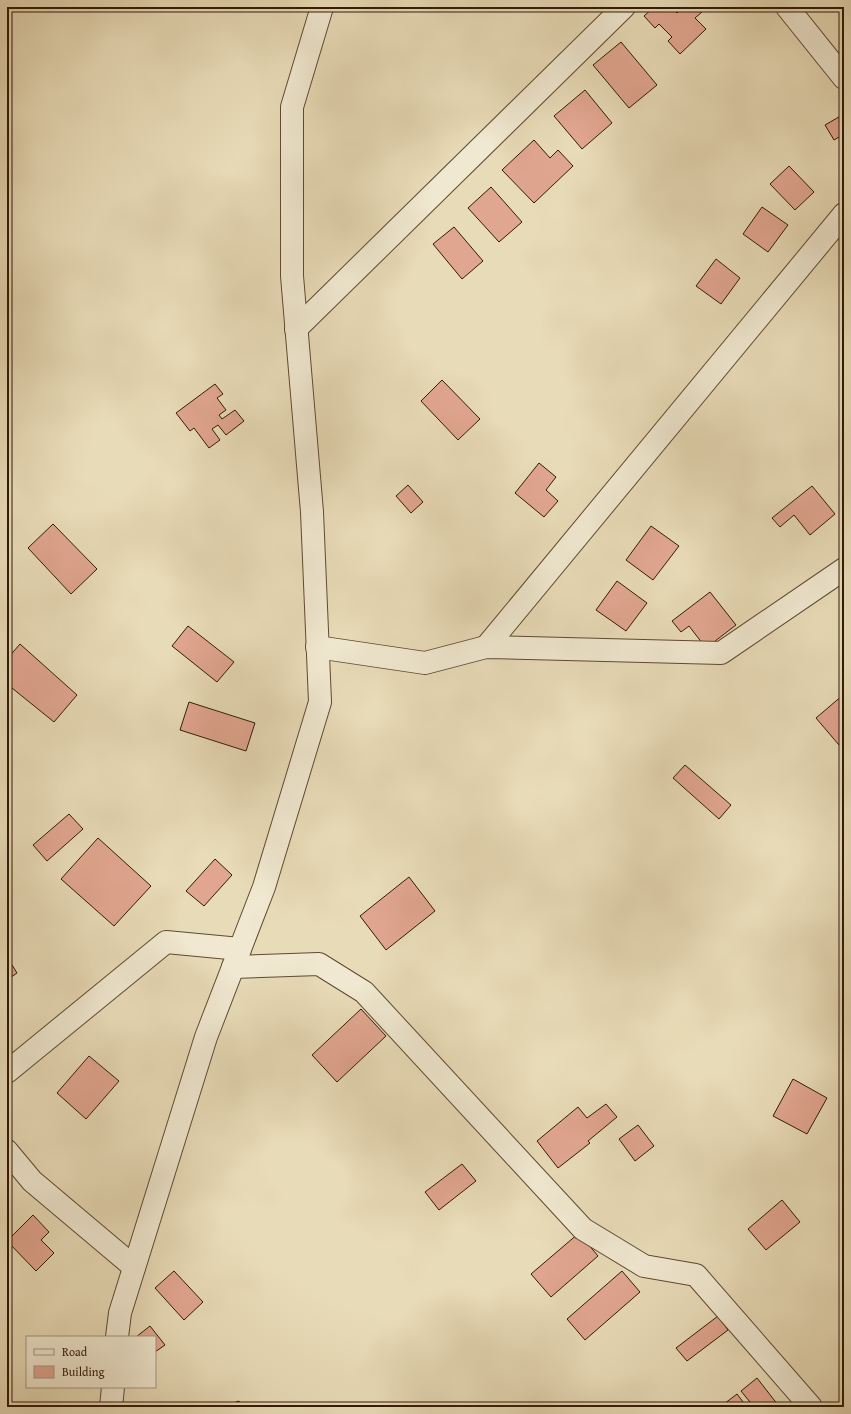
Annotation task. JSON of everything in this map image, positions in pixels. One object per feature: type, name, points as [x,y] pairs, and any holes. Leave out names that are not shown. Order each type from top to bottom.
[{"type":"street","points":[[118,1336],[120,1313],[206,1037],[264,887],[320,702],[312,512],[292,276],[292,107],[322,7]]},
{"type":"street","points":[[296,329],[624,7]]},
{"type":"street","points":[[787,7],[844,78]]},
{"type":"street","points":[[486,647],[844,214]]},
{"type":"street","points":[[317,647],[425,663],[486,647],[721,653],[844,569]]},
{"type":"street","points":[[7,1072],[166,942],[237,958],[319,964],[364,992],[584,1229],[644,1266],[696,1275],[811,1407]]},
{"type":"street","points":[[7,1151],[32,1180],[134,1267]]},
{"type":"street","points":[[111,1407],[113,1388]]},
{"type":"building","points":[[654,7],[671,7],[677,13],[683,7],[697,7],[702,12],[695,18],[706,29],[680,54],[668,41],[672,37],[659,24],[655,28],[644,16]]},
{"type":"building","points":[[621,42],[657,85],[629,108],[593,65]]},
{"type":"building","points":[[585,90],[612,123],[582,149],[554,116]]},
{"type":"building","points":[[844,114],[844,134],[834,140],[825,125]]},
{"type":"building","points":[[534,140],[550,158],[558,150],[573,166],[534,203],[502,170]]},
{"type":"building","points":[[789,166],[814,192],[795,210],[770,184]]},
{"type":"building","points":[[491,187],[522,222],[499,242],[468,208]]},
{"type":"building","points":[[762,207],[788,225],[768,252],[743,234]]},
{"type":"building","points":[[454,227],[483,261],[462,279],[433,244]]},
{"type":"building","points":[[716,259],[740,278],[721,304],[696,286]]},
{"type":"building","points":[[442,380],[480,419],[458,440],[421,401]]},
{"type":"building","points":[[215,384],[223,394],[217,398],[226,410],[219,415],[222,419],[235,410],[244,421],[226,435],[218,425],[212,429],[220,440],[209,448],[194,428],[190,431],[176,413]]},
{"type":"building","points":[[539,463],[556,477],[546,490],[558,501],[544,517],[515,493]]},
{"type":"building","points":[[408,485],[423,502],[411,513],[396,496]]},
{"type":"building","points":[[812,486],[835,514],[810,535],[794,515],[780,527],[772,518]]},
{"type":"building","points":[[53,524],[97,569],[71,594],[28,548]]},
{"type":"building","points":[[651,526],[679,546],[653,580],[626,560]]},
{"type":"building","points":[[617,581],[647,603],[626,631],[596,610]]},
{"type":"building","points":[[710,592],[736,625],[706,648],[689,626],[681,632],[672,621]]},
{"type":"building","points":[[188,626],[234,662],[217,682],[172,646]]},
{"type":"building","points":[[20,644],[77,695],[54,722],[7,684],[7,659]]},
{"type":"building","points":[[843,695],[844,740],[839,745],[816,718]]},
{"type":"building","points":[[189,702],[255,723],[246,751],[180,730]]},
{"type":"building","points":[[685,765],[731,805],[719,819],[673,778]]},
{"type":"building","points":[[69,814],[83,829],[47,861],[33,845]]},
{"type":"building","points":[[98,838],[151,886],[114,926],[61,879]]},
{"type":"building","points":[[215,859],[232,875],[204,906],[186,891]]},
{"type":"building","points":[[409,877],[435,911],[386,950],[360,916]]},
{"type":"building","points":[[7,957],[17,973],[7,980]]},
{"type":"building","points":[[361,1009],[386,1036],[337,1082],[312,1055]]},
{"type":"building","points":[[89,1056],[119,1081],[86,1119],[57,1093]]},
{"type":"building","points":[[793,1079],[827,1098],[807,1134],[773,1116]]},
{"type":"building","points":[[606,1104],[617,1117],[588,1141],[590,1143],[558,1168],[537,1141],[578,1107],[587,1118]]},
{"type":"building","points":[[638,1125],[654,1146],[635,1161],[619,1139]]},
{"type":"building","points":[[462,1164],[476,1181],[439,1210],[425,1192]]},
{"type":"building","points":[[782,1200],[800,1222],[766,1250],[748,1229]]},
{"type":"building","points":[[33,1215],[49,1232],[41,1240],[54,1253],[36,1271],[7,1241]]},
{"type":"building","points":[[579,1233],[598,1256],[551,1297],[531,1274]]},
{"type":"building","points":[[174,1271],[203,1302],[184,1320],[155,1288]]},
{"type":"building","points":[[622,1271],[640,1292],[585,1340],[567,1319]]},
{"type":"building","points":[[718,1316],[728,1330],[687,1361],[676,1348]]},
{"type":"building","points":[[150,1326],[165,1345],[156,1351],[156,1336],[137,1336]]},
{"type":"building","points":[[757,1378],[778,1405],[775,1407],[754,1407],[741,1391]]},
{"type":"building","points":[[737,1394],[747,1407],[720,1407]]},
{"type":"building","points":[[239,1401],[241,1407],[222,1407]]}]
